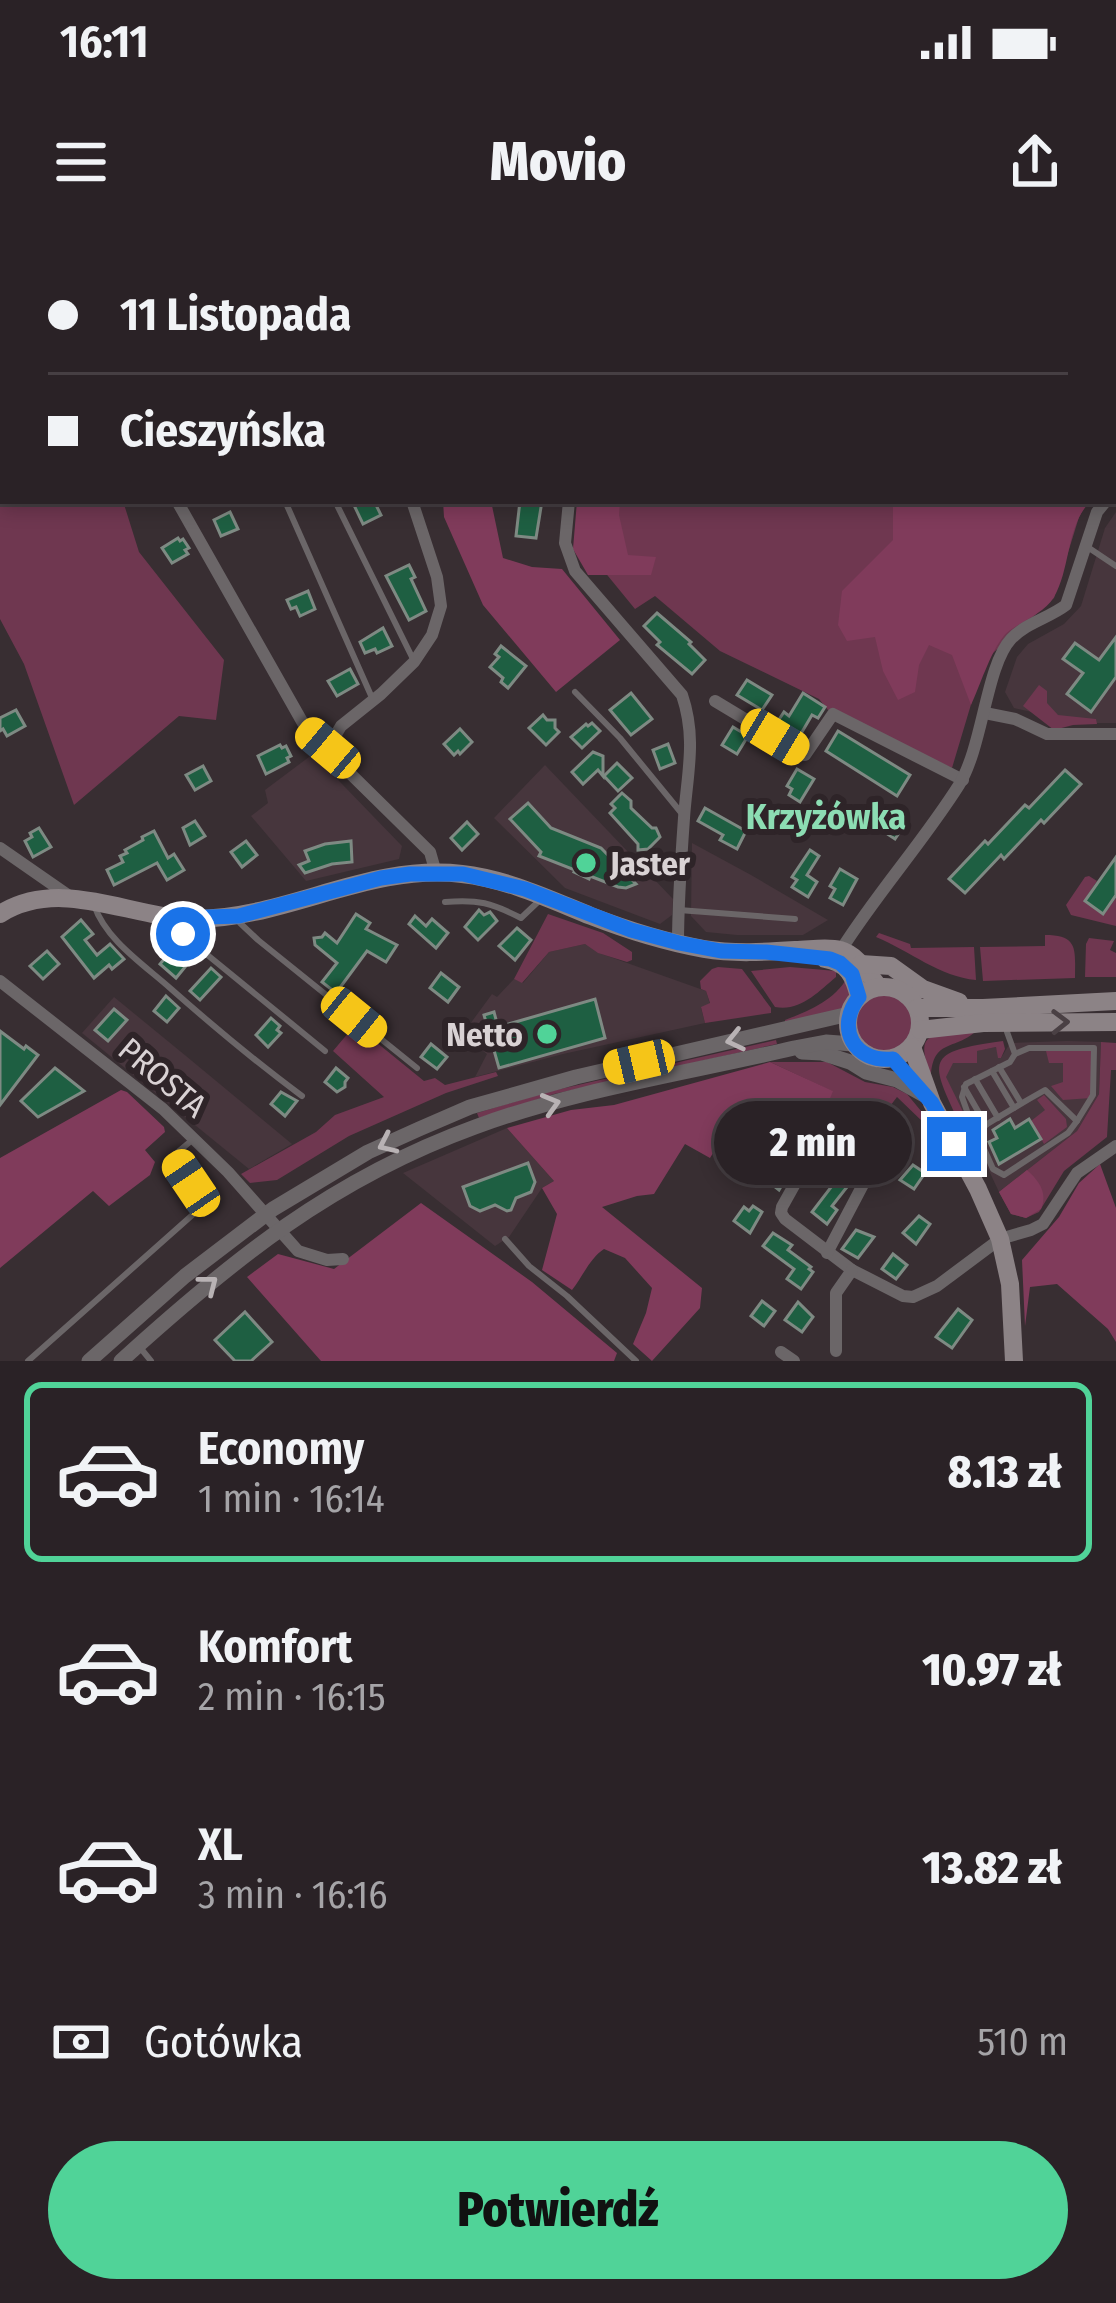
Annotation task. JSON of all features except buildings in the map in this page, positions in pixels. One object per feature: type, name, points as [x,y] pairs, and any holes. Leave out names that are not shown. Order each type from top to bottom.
[{"type":"main road","points":[[0,914],[21,902],[54,896],[148,915],[239,916],[381,878],[463,874],[679,943],[721,951],[842,950],[879,987],[901,991],[917,1008],[916,1038],[928,1099]]},
{"type":"main road","points":[[766,952],[840,963],[852,974],[849,1032],[854,1044],[873,1058],[893,1059],[916,1038],[1012,1023],[1116,1022]]},
{"type":"main road","points":[[861,964],[891,966],[934,995],[989,1007]]},
{"type":"main road","points":[[854,1005],[879,987]]},
{"type":"main road","points":[[917,1008],[1116,1001]]},
{"type":"main road","points":[[893,1059],[967,1136],[1010,1284],[1014,1361]]},
{"type":"street","points":[[179,504],[308,732],[430,851],[436,873]]},
{"type":"street","points":[[328,748],[340,726],[414,662],[432,635],[441,606],[437,577],[413,504]]},
{"type":"street","points":[[569,504],[565,543],[575,571],[682,695],[692,737],[679,943]]},
{"type":"street","points":[[842,950],[963,780],[1000,657],[1019,632],[1066,605],[1097,512],[1105,504]]},
{"type":"street","points":[[716,700],[805,755],[833,714],[963,780]]},
{"type":"street","points":[[985,713],[1015,719],[1047,734],[1116,734]]},
{"type":"street","points":[[0,848],[72,898]]},
{"type":"street","name":"PROSTA","points":[[0,981],[164,1109],[277,1229]]},
{"type":"street","points":[[88,1361],[185,1276],[266,1214],[368,1152],[470,1107],[854,1005]]},
{"type":"street","points":[[121,1361],[277,1229],[380,1168],[476,1126],[580,1096],[769,1053],[826,1042],[854,1044]]},
{"type":"street","points":[[769,1053],[822,1053],[897,1080],[928,1099]]},
{"type":"street","points":[[802,1174],[781,1213],[852,1270],[913,1297],[937,1286],[1000,1239],[1043,1224],[1078,1173],[1116,1146]]},
{"type":"street","points":[[827,1253],[867,1177],[874,1181]]},
{"type":"street","points":[[277,1229],[298,1251],[327,1260],[343,1259]]},
{"type":"street","points":[[836,1351],[836,1293],[852,1270]]},
{"type":"street","points":[[781,1352],[794,1361]]},
{"type":"lane","points":[[286,504],[373,700]]},
{"type":"lane","points":[[336,504],[414,662]]},
{"type":"lane","points":[[1086,546],[1116,566]]},
{"type":"lane","points":[[575,692],[684,816]]},
{"type":"lane","points":[[445,902],[488,902],[521,918],[542,896]]},
{"type":"lane","points":[[93,902],[104,928],[118,941],[247,1056],[302,1096]]},
{"type":"lane","points":[[680,910],[795,919]]},
{"type":"lane","points":[[239,916],[258,940],[417,1068]]},
{"type":"lane","points":[[178,918],[183,934],[325,1051]]},
{"type":"lane","points":[[1012,1023],[1007,1032],[1015,1054]]},
{"type":"lane","points":[[1028,1048],[1094,1048],[1093,1095],[1068,1133],[1004,1175],[993,1169],[967,1136],[972,1123],[962,1097],[964,1087],[975,1079],[1028,1048]]},
{"type":"lane","points":[[996,1069],[1017,1106]]},
{"type":"lane","points":[[975,1079],[998,1118]]},
{"type":"lane","points":[[964,1087],[986,1125]]},
{"type":"lane","points":[[967,1136],[1045,1090],[1077,1121]]},
{"type":"lane","points":[[28,1361],[198,1210],[202,1198],[173,1156],[194,1138]]},
{"type":"lane","points":[[505,1238],[636,1361]]},
{"type":"lane","points":[[138,1345],[151,1361]]},
{"type":"shaded area","points":[[0,504],[124,504],[139,552],[224,660],[216,720],[179,716],[74,805],[24,664],[0,619]]},
{"type":"shaded area","points":[[443,504],[492,504],[503,558],[562,569],[620,640],[556,692],[483,605],[444,517]]},
{"type":"shaded area","points":[[577,504],[620,504],[628,555],[656,557],[651,575],[588,575],[573,549]]},
{"type":"shaded area","points":[[595,504],[1086,504],[1054,598],[984,661],[952,768],[828,710],[819,699],[720,651],[655,596],[635,609],[599,565]]},
{"type":"shaded area","points":[[1089,504],[1077,522],[1054,597],[1003,637],[971,705],[952,655],[929,645],[919,665],[915,692],[898,700],[883,671],[875,637],[847,641],[838,625],[842,591],[893,540],[893,506]]},
{"type":"shaded area","points":[[1116,512],[1116,723],[1082,723],[1014,708],[1005,692],[1017,657],[1081,606],[1105,528]]},
{"type":"shaded area","points":[[1039,685],[1058,715],[1096,719],[1097,724],[1054,730],[1023,706]]},
{"type":"shaded area","points":[[313,754],[402,846],[399,859],[306,881],[251,816],[268,803],[265,790]]},
{"type":"shaded area","points":[[545,765],[673,899],[672,915],[660,924],[565,888],[494,818]]},
{"type":"shaded area","points":[[692,843],[828,920],[803,935],[706,932],[691,916]]},
{"type":"shaded area","points":[[1089,876],[1097,881],[1085,899],[1105,913],[1116,898],[1116,926],[1071,915],[1066,905]]},
{"type":"shaded area","points":[[548,914],[603,933],[632,952],[632,960],[598,953],[585,944],[549,952],[522,983],[514,979]]},
{"type":"shaded area","points":[[879,933],[911,948],[974,947],[976,980],[938,969],[876,937]]},
{"type":"shaded area","points":[[1045,935],[1064,938],[1073,946],[1075,978],[983,981],[980,947],[1045,946]]},
{"type":"shaded area","points":[[1089,938],[1114,941],[1110,950],[1116,953],[1116,977],[1085,977]]},
{"type":"shaded area","points":[[585,944],[706,991],[710,1004],[701,1008],[705,1023],[475,1077],[487,1054],[462,1035],[492,994],[497,997],[514,979],[523,983],[549,952]]},
{"type":"shaded area","points":[[718,967],[742,969],[771,1013],[705,1023],[701,1007],[710,1003],[700,981]]},
{"type":"shaded area","points":[[790,967],[836,971],[836,977],[801,1004],[775,1007],[751,971]]},
{"type":"shaded area","points":[[847,978],[850,997],[842,1010],[785,1023],[828,999]]},
{"type":"shaded area","points":[[885,995],[905,1004],[914,1024],[905,1044],[885,1053],[865,1044],[856,1024],[865,1004]]},
{"type":"shaded area","points":[[114,997],[292,1144],[249,1169],[82,1033]]},
{"type":"shaded area","points":[[355,1025],[424,1081],[435,1078],[445,1085],[496,1072],[498,1076],[446,1093],[349,1136],[277,1180],[250,1183],[241,1174],[316,1132],[335,1115],[384,1097],[333,1051]]},
{"type":"shaded area","points":[[975,1032],[936,1056],[931,1076],[924,1049],[930,1038]]},
{"type":"shaded area","points":[[776,1040],[777,1044],[554,1094],[479,1118],[477,1113],[547,1092]]},
{"type":"shaded area","points":[[1003,1041],[1001,1058],[996,1047],[977,1051],[977,1063],[953,1063],[946,1077],[968,1122],[961,1126],[943,1086],[940,1062],[959,1050]]},
{"type":"shaded area","points":[[1101,1042],[1099,1094],[1077,1131],[999,1192],[945,1077],[952,1063],[976,1051],[996,1047],[1001,1058],[1010,1043]]},
{"type":"shaded area","points":[[1101,1042],[1116,1043],[1107,1137],[1064,1171],[1039,1212],[1026,1218],[1011,1214],[999,1192],[1077,1131],[1099,1094]]},
{"type":"shaded area","points":[[1091,1049],[1091,1098],[1063,1100],[1051,1086],[1063,1082],[1063,1063],[1049,1063],[1046,1051]]},
{"type":"shaded area","points":[[770,1062],[827,1062],[865,1082],[907,1094],[935,1128],[957,1178],[924,1123],[897,1097],[868,1135],[824,1111],[832,1091]]},
{"type":"shaded area","points":[[770,1062],[833,1091],[825,1111],[868,1135],[852,1159],[795,1117],[770,1148],[730,1125],[710,1158],[685,1144],[654,1194],[602,1207],[702,1288],[700,1308],[652,1361],[633,1344],[652,1288],[625,1258],[604,1249],[572,1290],[542,1270],[557,1214],[542,1188],[554,1181],[507,1128],[571,1110],[614,1105]]},
{"type":"shaded area","points":[[121,1090],[164,1127],[165,1132],[145,1150],[155,1162],[150,1175],[109,1206],[93,1191],[0,1268],[0,1158]]},
{"type":"shaded area","points":[[1044,1095],[1066,1119],[1067,1127],[1044,1144],[1031,1121],[1045,1110],[1037,1100]]},
{"type":"shaded area","points":[[507,1128],[554,1181],[542,1188],[509,1237],[495,1246],[403,1173]]},
{"type":"shaded area","points":[[1100,1164],[1116,1208],[1116,1342],[1108,1329],[1057,1284],[1030,1287],[1025,1326],[1022,1260],[1059,1217],[1079,1183]]},
{"type":"shaded area","points":[[1027,1170],[1039,1183],[1043,1198],[1041,1209],[1026,1218],[1011,1214],[999,1192]]},
{"type":"shaded area","points":[[421,1203],[532,1282],[617,1353],[614,1361],[321,1361],[247,1277],[278,1254],[334,1269]]},
{"type":"place","name":"Jaster","points":[[586,863]]},
{"type":"place","name":"Netto","points":[[547,1034]]},
{"type":"district","name":"Krzyżówka","points":[[826,816]]},
{"type":"route","points":[[183,934],[178,918],[239,916],[381,878],[463,874],[525,889],[631,930],[679,943],[830,959],[855,979],[859,997],[848,1023],[854,1044],[873,1058],[893,1059],[932,1103],[954,1144]]}]
